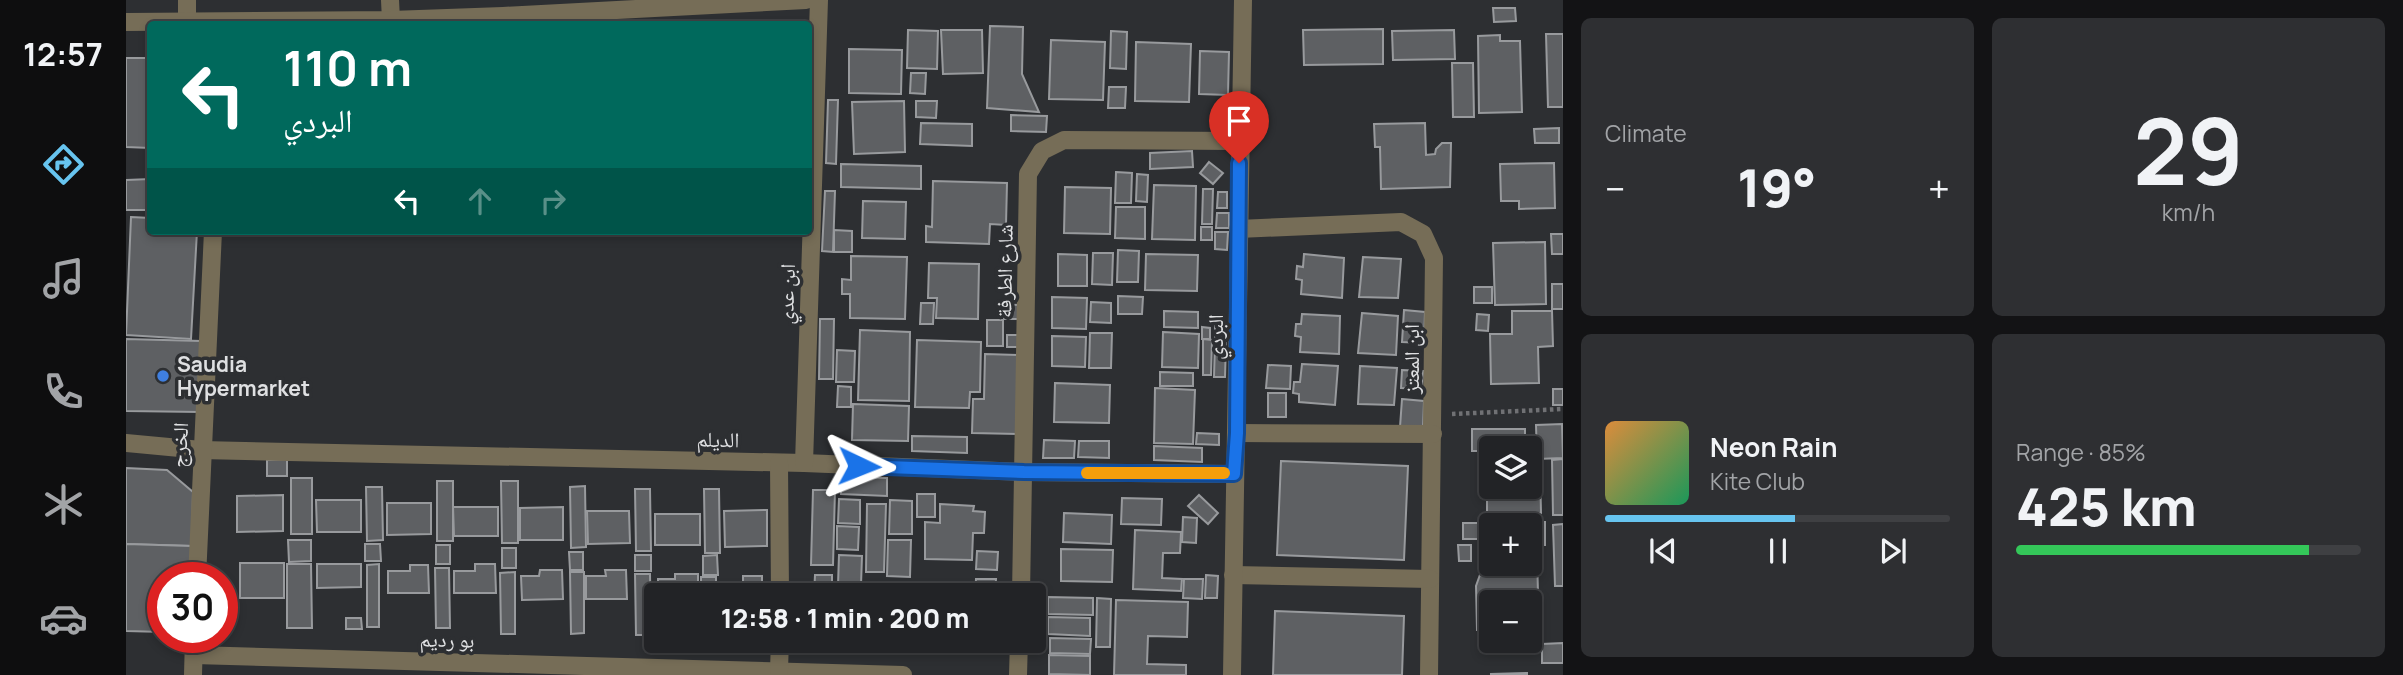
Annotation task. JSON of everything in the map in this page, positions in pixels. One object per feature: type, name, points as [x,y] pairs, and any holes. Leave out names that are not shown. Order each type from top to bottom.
[{"type":"street","points":[[187,0],[187,21]]},
{"type":"street","points":[[390,0],[391,20]]},
{"type":"street","points":[[335,21],[503,16],[806,0]]},
{"type":"street","name":"ابن عدي","points":[[812,216],[819,0]]},
{"type":"street","name":"البردي","points":[[1232,675],[1243,0]]},
{"type":"street","points":[[126,22],[147,22]]},
{"type":"street","name":"شارع الطرفة","points":[[1021,583],[1028,174],[1042,151],[1064,140],[1239,141]]},
{"type":"street","name":"ابن المعتز","points":[[1238,229],[1401,222],[1423,234],[1434,258],[1429,675]]},
{"type":"street","name":"الخرج","points":[[198,562],[213,235]]},
{"type":"street","name":"ابن عدي","points":[[804,463],[811,235]]},
{"type":"street","points":[[1237,433],[1433,434]]},
{"type":"street","name":"الديلم","points":[[126,443],[201,450],[804,463],[1024,472],[1234,474]]},
{"type":"street","points":[[779,463],[780,583]]},
{"type":"street","points":[[1233,575],[1430,579]]},
{"type":"street","points":[[779,670],[780,653]]},
{"type":"street","points":[[1018,675],[1019,653]]},
{"type":"street","points":[[193,675],[194,655]]},
{"type":"street","name":"بو رديم","points":[[194,655],[699,672],[779,670],[903,675]]},
{"type":"path","points":[[1433,415],[1563,409]]},
{"type":"building","points":[[1493,8],[1515,8],[1516,21],[1494,22]]},
{"type":"building","points":[[990,26],[1023,27],[1022,74],[1039,112],[987,108]]},
{"type":"building","points":[[1383,29],[1383,64],[1304,65],[1303,30]]},
{"type":"building","points":[[908,30],[938,31],[937,69],[907,68]]},
{"type":"building","points":[[941,30],[982,30],[983,73],[943,74]]},
{"type":"building","points":[[1454,30],[1455,59],[1393,60],[1392,31]]},
{"type":"building","points":[[1111,31],[1127,32],[1126,69],[1110,68]]},
{"type":"building","points":[[1546,34],[1563,34],[1563,107],[1548,107]]},
{"type":"building","points":[[1500,35],[1500,41],[1520,41],[1522,112],[1479,113],[1478,36]]},
{"type":"building","points":[[1051,40],[1105,42],[1103,100],[1049,99]]},
{"type":"building","points":[[1136,42],[1191,44],[1189,102],[1135,101]]},
{"type":"building","points":[[849,49],[902,50],[901,94],[849,93]]},
{"type":"building","points":[[1200,51],[1229,52],[1228,95],[1199,94]]},
{"type":"building","points":[[126,58],[147,58],[147,148],[126,147]]},
{"type":"building","points":[[1452,63],[1473,63],[1474,117],[1453,117]]},
{"type":"building","points":[[911,73],[926,73],[925,94],[910,93]]},
{"type":"building","points":[[1109,87],[1126,87],[1125,108],[1108,108]]},
{"type":"building","points":[[828,100],[838,100],[836,164],[826,163]]},
{"type":"building","points":[[904,101],[905,152],[854,154],[852,102]]},
{"type":"building","points":[[916,101],[937,101],[936,118],[916,117]]},
{"type":"building","points":[[1011,115],[1047,116],[1046,132],[1011,131]]},
{"type":"building","points":[[921,123],[972,124],[972,146],[920,144]]},
{"type":"building","points":[[1425,123],[1426,155],[1435,154],[1442,143],[1451,143],[1450,187],[1381,189],[1380,147],[1375,147],[1374,124]]},
{"type":"building","points":[[1559,128],[1559,143],[1535,143],[1534,129]]},
{"type":"building","points":[[1192,151],[1193,167],[1150,169],[1150,153]]},
{"type":"building","points":[[1209,162],[1223,173],[1213,184],[1200,173]]},
{"type":"building","points":[[1554,163],[1555,208],[1519,209],[1519,201],[1501,201],[1500,164]]},
{"type":"building","points":[[841,164],[921,166],[921,189],[841,187]]},
{"type":"building","points":[[1116,172],[1132,173],[1131,203],[1115,203]]},
{"type":"building","points":[[1137,174],[1148,175],[1147,202],[1136,201]]},
{"type":"building","points":[[147,179],[147,210],[126,210],[126,180]]},
{"type":"building","points":[[933,181],[1007,183],[1006,225],[990,224],[989,244],[926,242],[926,226],[932,227]]},
{"type":"building","points":[[1154,185],[1196,186],[1195,240],[1152,239]]},
{"type":"building","points":[[1065,187],[1111,188],[1110,234],[1064,233]]},
{"type":"building","points":[[1203,189],[1213,189],[1212,224],[1202,224]]},
{"type":"building","points":[[825,191],[835,191],[833,252],[822,251]]},
{"type":"building","points":[[1218,192],[1227,192],[1227,208],[1217,208]]},
{"type":"building","points":[[863,201],[906,202],[905,239],[862,238]]},
{"type":"building","points":[[1116,207],[1145,207],[1145,239],[1115,238]]},
{"type":"building","points":[[1217,213],[1229,213],[1229,228],[1216,228]]},
{"type":"building","points":[[131,217],[147,218],[147,235],[197,235],[191,339],[126,335]]},
{"type":"building","points":[[1201,227],[1212,227],[1212,240],[1201,240]]},
{"type":"building","points":[[834,230],[852,231],[852,252],[834,252]]},
{"type":"building","points":[[1215,232],[1228,232],[1227,250],[1215,249]]},
{"type":"building","points":[[1551,234],[1563,234],[1563,254],[1552,254]]},
{"type":"building","points":[[1545,242],[1546,304],[1495,305],[1493,243]]},
{"type":"building","points":[[1118,250],[1139,251],[1138,282],[1117,282]]},
{"type":"building","points":[[1093,253],[1113,253],[1112,285],[1092,284]]},
{"type":"building","points":[[1058,254],[1087,255],[1087,286],[1058,286]]},
{"type":"building","points":[[1146,254],[1198,255],[1197,291],[1145,290]]},
{"type":"building","points":[[1304,254],[1344,258],[1342,298],[1301,294],[1302,280],[1296,279],[1297,266],[1303,267]]},
{"type":"building","points":[[851,256],[907,257],[905,319],[850,318],[850,294],[842,294],[842,279],[851,280]]},
{"type":"building","points":[[1363,257],[1401,259],[1398,298],[1359,297]]},
{"type":"building","points":[[929,263],[979,264],[978,319],[936,318],[937,298],[928,298]]},
{"type":"building","points":[[1552,284],[1563,284],[1563,309],[1552,309]]},
{"type":"building","points":[[1474,287],[1492,287],[1492,303],[1474,303]]},
{"type":"building","points":[[1118,296],[1143,297],[1142,314],[1118,314]]},
{"type":"building","points":[[1052,297],[1087,298],[1086,329],[1052,328]]},
{"type":"building","points":[[1091,302],[1111,303],[1111,323],[1090,322]]},
{"type":"building","points":[[921,303],[934,303],[933,324],[920,324]]},
{"type":"building","points":[[1004,304],[1018,305],[1018,319],[1004,319]]},
{"type":"building","points":[[1404,310],[1425,312],[1424,343],[1402,342]]},
{"type":"building","points":[[1164,311],[1198,312],[1198,328],[1164,327]]},
{"type":"building","points":[[1512,311],[1552,311],[1553,346],[1538,347],[1539,383],[1491,384],[1490,334],[1512,334]]},
{"type":"building","points":[[1362,313],[1398,316],[1396,355],[1358,353]]},
{"type":"building","points":[[1302,314],[1340,316],[1339,354],[1300,352],[1301,337],[1295,336],[1296,324],[1301,324]]},
{"type":"building","points":[[1477,314],[1489,315],[1488,331],[1476,330]]},
{"type":"building","points":[[820,319],[834,319],[833,379],[819,379]]},
{"type":"building","points":[[987,320],[1003,320],[1003,346],[987,346]]},
{"type":"building","points":[[1215,322],[1223,322],[1223,337],[1215,337]]},
{"type":"building","points":[[1202,327],[1210,328],[1210,339],[1202,339]]},
{"type":"building","points":[[860,330],[910,332],[909,401],[858,400]]},
{"type":"building","points":[[1163,332],[1199,334],[1198,368],[1162,367]]},
{"type":"building","points":[[1090,333],[1112,333],[1111,368],[1089,368]]},
{"type":"building","points":[[1007,335],[1023,335],[1022,347],[1007,347]]},
{"type":"building","points":[[1052,336],[1086,337],[1085,367],[1052,366]]},
{"type":"building","name":"Saudia Hypermarket","points":[[126,339],[201,341],[200,412],[126,411]]},
{"type":"building","points":[[1203,339],[1212,340],[1211,375],[1203,375]]},
{"type":"building","points":[[917,340],[981,342],[980,392],[970,392],[969,408],[915,407]]},
{"type":"building","points":[[1215,342],[1226,343],[1225,377],[1214,377]]},
{"type":"building","points":[[837,350],[855,351],[854,382],[836,382]]},
{"type":"building","points":[[985,354],[1022,355],[1020,434],[972,433],[973,399],[984,399]]},
{"type":"building","points":[[1302,364],[1338,366],[1335,405],[1299,402],[1299,394],[1293,393],[1294,382],[1300,382]]},
{"type":"building","points":[[1268,365],[1291,366],[1290,389],[1266,388]]},
{"type":"building","points":[[1360,366],[1397,368],[1394,405],[1358,404]]},
{"type":"building","points":[[1402,370],[1423,371],[1422,389],[1401,388]]},
{"type":"building","points":[[1160,372],[1193,373],[1193,386],[1160,386]]},
{"type":"building","points":[[1055,383],[1110,385],[1109,423],[1054,422]]},
{"type":"building","points":[[838,386],[851,387],[851,407],[837,407]]},
{"type":"building","points":[[1155,388],[1195,390],[1193,444],[1154,443]]},
{"type":"building","points":[[1553,389],[1563,389],[1563,405],[1553,405]]},
{"type":"building","points":[[1268,393],[1286,393],[1286,417],[1268,417]]},
{"type":"building","points":[[1402,399],[1424,401],[1423,428],[1400,427]]},
{"type":"building","points":[[853,404],[909,406],[908,441],[852,440]]},
{"type":"building","points":[[1562,424],[1563,458],[1542,459],[1542,436],[1536,436],[1536,425]]},
{"type":"building","points":[[1472,429],[1525,429],[1525,436],[1479,436],[1479,451],[1472,451]]},
{"type":"building","points":[[1197,433],[1219,434],[1219,445],[1196,444]]},
{"type":"building","points":[[912,436],[967,437],[967,453],[912,451]]},
{"type":"building","points":[[1044,440],[1075,441],[1074,458],[1043,458]]},
{"type":"building","points":[[1079,441],[1109,441],[1109,458],[1078,457]]},
{"type":"building","points":[[1154,446],[1202,448],[1202,462],[1154,460]]},
{"type":"building","points":[[287,459],[287,476],[267,476],[267,460]]},
{"type":"building","points":[[1563,459],[1563,515],[1553,515],[1552,460]]},
{"type":"building","points":[[1281,461],[1408,466],[1404,560],[1277,555]]},
{"type":"building","points":[[126,468],[167,470],[193,492],[192,546],[126,544]]},
{"type":"building","points":[[842,477],[887,478],[887,496],[841,494]]},
{"type":"building","points":[[291,478],[312,478],[312,534],[291,534]]},
{"type":"building","points":[[437,481],[453,481],[453,541],[437,541]]},
{"type":"building","points":[[501,481],[518,481],[518,543],[502,543]]},
{"type":"building","points":[[585,486],[586,547],[571,548],[570,487]]},
{"type":"building","points":[[366,487],[382,487],[383,540],[367,541]]},
{"type":"building","points":[[635,489],[650,489],[651,551],[636,551]]},
{"type":"building","points":[[704,489],[719,489],[720,553],[705,553]]},
{"type":"building","points":[[813,490],[835,490],[833,565],[811,565]]},
{"type":"building","points":[[917,494],[935,494],[935,517],[917,517]]},
{"type":"building","points":[[283,495],[283,531],[237,532],[237,496]]},
{"type":"building","points":[[1199,495],[1218,513],[1208,524],[1188,506]]},
{"type":"building","points":[[1122,498],[1162,499],[1161,525],[1121,524]]},
{"type":"building","points":[[839,499],[860,500],[860,524],[838,523]]},
{"type":"building","points":[[1487,499],[1541,499],[1541,513],[1487,513]]},
{"type":"building","points":[[316,500],[361,500],[361,532],[317,532]]},
{"type":"building","points":[[890,500],[912,501],[912,534],[889,534]]},
{"type":"building","points":[[387,503],[431,503],[431,534],[387,535]]},
{"type":"building","points":[[867,504],[886,504],[884,572],[866,572]]},
{"type":"building","points":[[940,504],[974,506],[973,511],[985,512],[984,533],[973,533],[972,560],[925,559],[925,522],[940,523]]},
{"type":"building","points":[[453,507],[498,507],[498,536],[454,536]]},
{"type":"building","points":[[563,507],[563,540],[520,540],[520,508]]},
{"type":"building","points":[[767,510],[767,546],[725,547],[724,511]]},
{"type":"building","points":[[587,511],[629,511],[630,543],[588,544]]},
{"type":"building","points":[[1064,513],[1112,515],[1111,544],[1063,542]]},
{"type":"building","points":[[655,514],[700,514],[700,545],[655,545]]},
{"type":"building","points":[[1183,517],[1197,518],[1196,543],[1182,542]]},
{"type":"building","points":[[1542,522],[1545,522],[1545,545],[1542,545]]},
{"type":"building","points":[[1463,523],[1479,523],[1479,539],[1463,539]]},
{"type":"building","points":[[1563,524],[1563,586],[1555,586],[1553,525]]},
{"type":"building","points":[[837,526],[859,527],[858,550],[837,549]]},
{"type":"building","points":[[1135,530],[1181,532],[1180,553],[1163,553],[1162,578],[1182,579],[1181,591],[1133,589]]},
{"type":"building","points":[[288,540],[311,540],[311,561],[289,562]]},
{"type":"building","points":[[888,540],[911,540],[910,577],[887,576]]},
{"type":"building","points":[[126,544],[192,546],[192,562],[147,562],[147,632],[126,631]]},
{"type":"building","points":[[365,544],[380,544],[381,561],[365,561]]},
{"type":"building","points":[[436,545],[450,545],[450,564],[436,564]]},
{"type":"building","points":[[1458,545],[1471,545],[1471,561],[1459,561]]},
{"type":"building","points":[[502,548],[516,548],[516,568],[502,568]]},
{"type":"building","points":[[1061,549],[1113,550],[1112,582],[1061,581]]},
{"type":"building","points":[[977,551],[998,552],[997,570],[976,569]]},
{"type":"building","points":[[569,552],[583,552],[583,570],[570,570]]},
{"type":"building","points":[[635,555],[651,555],[651,571],[635,571]]},
{"type":"building","points":[[717,555],[718,575],[703,575],[703,556]]},
{"type":"building","points":[[839,555],[862,556],[861,583],[838,583]]},
{"type":"building","points":[[240,563],[284,563],[284,598],[240,598]]},
{"type":"building","points":[[287,564],[311,564],[312,628],[287,628]]},
{"type":"building","points":[[317,564],[361,564],[361,587],[317,588]]},
{"type":"building","points":[[379,564],[379,627],[367,627],[367,565]]},
{"type":"building","points":[[475,564],[495,564],[496,593],[454,593],[454,571],[475,571]]},
{"type":"building","points":[[410,565],[428,565],[429,593],[388,593],[388,571],[410,571]]},
{"type":"building","points":[[435,568],[449,568],[450,628],[436,628]]},
{"type":"building","points":[[540,570],[562,570],[563,599],[522,600],[521,576],[539,576]]},
{"type":"building","points":[[605,570],[626,570],[627,599],[586,599],[586,576],[606,576]]},
{"type":"building","points":[[515,572],[515,634],[501,634],[500,573]]},
{"type":"building","points":[[570,572],[584,572],[584,633],[571,634]]},
{"type":"building","points":[[635,574],[650,574],[650,583],[644,583],[644,635],[636,635]]},
{"type":"building","points":[[675,574],[698,574],[698,583],[658,583],[658,579],[675,579]]},
{"type":"building","points":[[815,575],[832,575],[832,583],[815,583]]},
{"type":"building","points":[[1206,575],[1218,576],[1217,598],[1205,598]]},
{"type":"building","points":[[743,576],[762,576],[762,583],[722,583],[722,582],[743,582]]},
{"type":"building","points":[[1480,576],[1538,576],[1538,590],[1479,590],[1479,630],[1476,586]]},
{"type":"building","points":[[701,577],[716,577],[716,583],[701,583]]},
{"type":"building","points":[[976,579],[996,579],[996,583],[976,583]]},
{"type":"building","points":[[1184,579],[1203,579],[1202,599],[1183,598]]},
{"type":"building","points":[[1048,597],[1093,598],[1093,615],[1048,614]]},
{"type":"building","points":[[1097,598],[1111,599],[1110,647],[1096,647]]},
{"type":"building","points":[[1116,600],[1188,602],[1187,637],[1148,636],[1147,664],[1186,665],[1186,675],[1114,675]]},
{"type":"building","points":[[1275,611],[1404,616],[1402,675],[1273,675]]},
{"type":"building","points":[[1048,617],[1090,618],[1090,636],[1048,634]]},
{"type":"building","points":[[346,618],[361,618],[362,629],[346,629]]},
{"type":"building","points":[[1050,638],[1091,639],[1090,654],[1050,653]]},
{"type":"building","points":[[1563,643],[1563,663],[1542,663],[1542,644]]},
{"type":"building","points":[[1049,655],[1090,656],[1090,675],[1049,674]]},
{"type":"building","points":[[1527,673],[1527,675],[1490,674]]},
{"type":"slow traffic","points":[[1087,473],[1224,473]]},
{"type":"place","name":"Saudia Hypermarket","points":[[163,376]]},
{"type":"route","points":[[859,466],[1024,472],[1234,474],[1237,433],[1239,163]]}]
